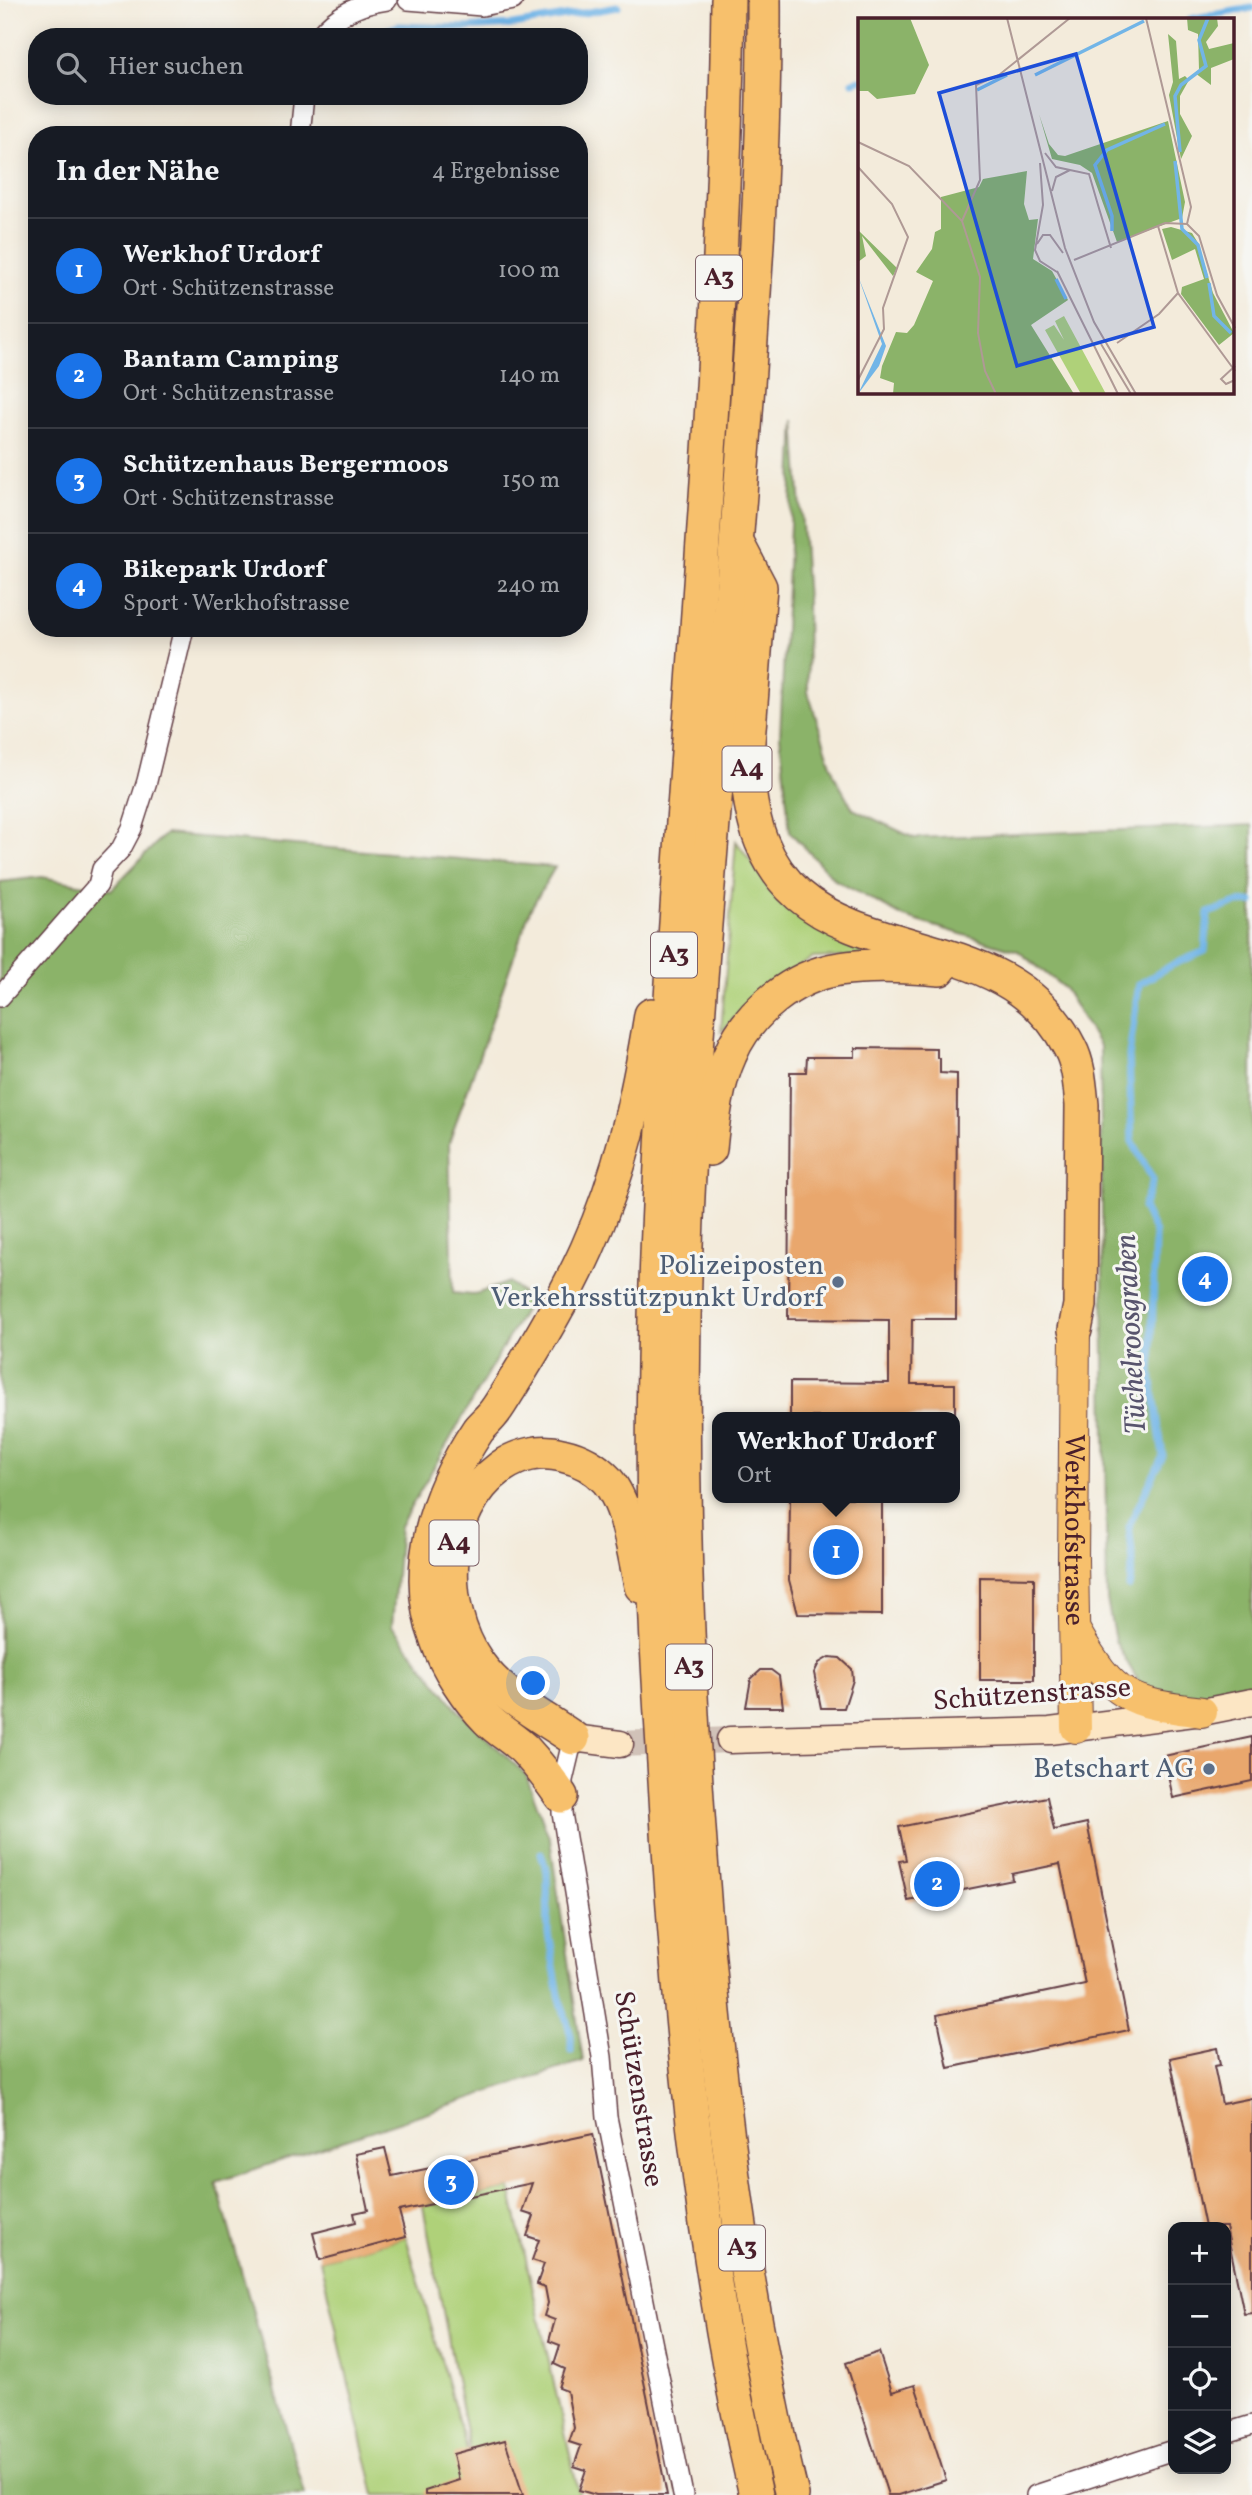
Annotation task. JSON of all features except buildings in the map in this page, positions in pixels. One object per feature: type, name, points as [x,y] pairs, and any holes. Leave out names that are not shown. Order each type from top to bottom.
[{"type":"highway","name":"A3","points":[[728,0],[714,399],[659,1214],[653,1537],[671,1894],[692,2120],[719,2310],[756,2495]]},
{"type":"highway","name":"A3","points":[[764,0],[765,78],[756,274],[695,1081],[687,1221],[686,1618],[696,1800],[712,1997],[736,2213],[783,2463],[792,2495]]},
{"type":"highway","name":"A4","points":[[737,542],[760,587],[747,755],[751,809],[771,860],[788,884],[807,902],[845,925],[879,952]]},
{"type":"highway","name":"A4","points":[[561,1796],[527,1752],[488,1720],[445,1661],[429,1615],[425,1588],[432,1531],[441,1500],[453,1474],[479,1429],[494,1413],[555,1313],[588,1247],[609,1195],[640,1082],[651,1010],[662,888],[683,831]]},
{"type":"highway","points":[[685,1336],[703,1251],[713,1127],[730,1054],[745,1028],[763,1007],[783,991],[879,952],[973,977],[1002,991],[1024,1009],[1043,1032],[1056,1054],[1065,1077],[1071,1109],[1069,1305],[1075,1330]]},
{"type":"highway","name":"A4","points":[[573,1738],[498,1687],[463,1638],[453,1607],[451,1574],[454,1546],[473,1494],[490,1475],[509,1461],[533,1453],[555,1453],[579,1459],[596,1469],[618,1500],[624,1515],[657,1649]]},
{"type":"highway","name":"A4","points":[[469,1695],[534,1735],[573,1738]]},
{"type":"main road","name":"Werkhofstrasse","points":[[1075,1330],[1076,1728]]},
{"type":"main road","points":[[1074,1628],[1098,1669],[1130,1697],[1155,1707],[1202,1712]]},
{"type":"main road","name":"Schützenstrasse","points":[[730,1740],[1050,1731],[1202,1712],[1252,1702]]},
{"type":"main road","points":[[573,1738],[620,1744]]},
{"type":"street","points":[[325,28],[332,20],[349,10],[367,3],[387,0]]},
{"type":"street","points":[[408,0],[482,6],[513,0]]},
{"type":"street","points":[[301,126],[303,105]]},
{"type":"street","points":[[0,997],[98,885],[102,869],[121,849],[132,828],[147,781],[182,637]]},
{"type":"street","name":"Schützenstrasse","points":[[573,1738],[563,1780],[562,1813],[602,2057],[607,2117],[683,2495]]},
{"type":"street","points":[[1231,2431],[1252,2424]]},
{"type":"street","points":[[1036,2495],[1168,2452]]},
{"type":"green space","points":[[795,420],[807,600],[808,692],[835,777],[853,809],[914,838],[1252,825],[1252,1685],[1184,1699],[1142,1688],[1115,1641],[1107,1600],[1100,1047],[1064,988],[1018,951],[904,917],[835,880],[790,832],[780,736]]},
{"type":"green space","points":[[165,834],[555,867],[530,910],[449,1143],[453,1293],[473,1295],[509,1282],[530,1300],[400,1526],[392,1626],[458,1710],[526,1775],[550,1840],[583,2061],[216,2182],[305,2495],[0,2495],[0,882],[42,877],[111,890]]},
{"type":"green space","points":[[736,841],[769,886],[812,924],[870,956],[813,958],[765,986],[721,1032]]},
{"type":"green space","points":[[510,2188],[579,2495],[375,2495],[320,2260],[406,2237],[475,2479],[423,2206]]},
{"type":"waterway","points":[[465,28],[513,25],[618,7]]},
{"type":"waterway","points":[[1196,18],[1252,8]]},
{"type":"waterway","points":[[392,28],[465,28]]},
{"type":"waterway","points":[[853,82],[858,81]]},
{"type":"waterway","name":"Tüchelroosgraben","points":[[1129,1587],[1133,1562],[1129,1525],[1163,1456],[1151,1375],[1155,1233],[1143,1208],[1153,1180],[1132,1141],[1129,1056],[1139,984],[1172,965],[1205,951],[1208,913],[1237,903],[1252,902]]},
{"type":"waterway","name":"Tüchelroosgraben","points":[[541,1853],[547,1872],[548,1933],[559,1995],[571,2036],[571,2051]]},
{"type":"tunnel","points":[[620,1744],[730,1740]]},
{"type":"place","name":"Bikepark Urdorf","points":[[1205,1279]]},
{"type":"place","name":"Polizeiposten Verkehrsstützpunkt Urdorf","points":[[838,1282]]},
{"type":"place","name":"Werkhof Urdorf","points":[[836,1552]]},
{"type":"place","name":"Betschart AG","points":[[1209,1769]]},
{"type":"place","name":"Bantam Camping","points":[[937,1884]]},
{"type":"place","name":"Schützenhaus Bergermoos","points":[[451,2182]]}]
